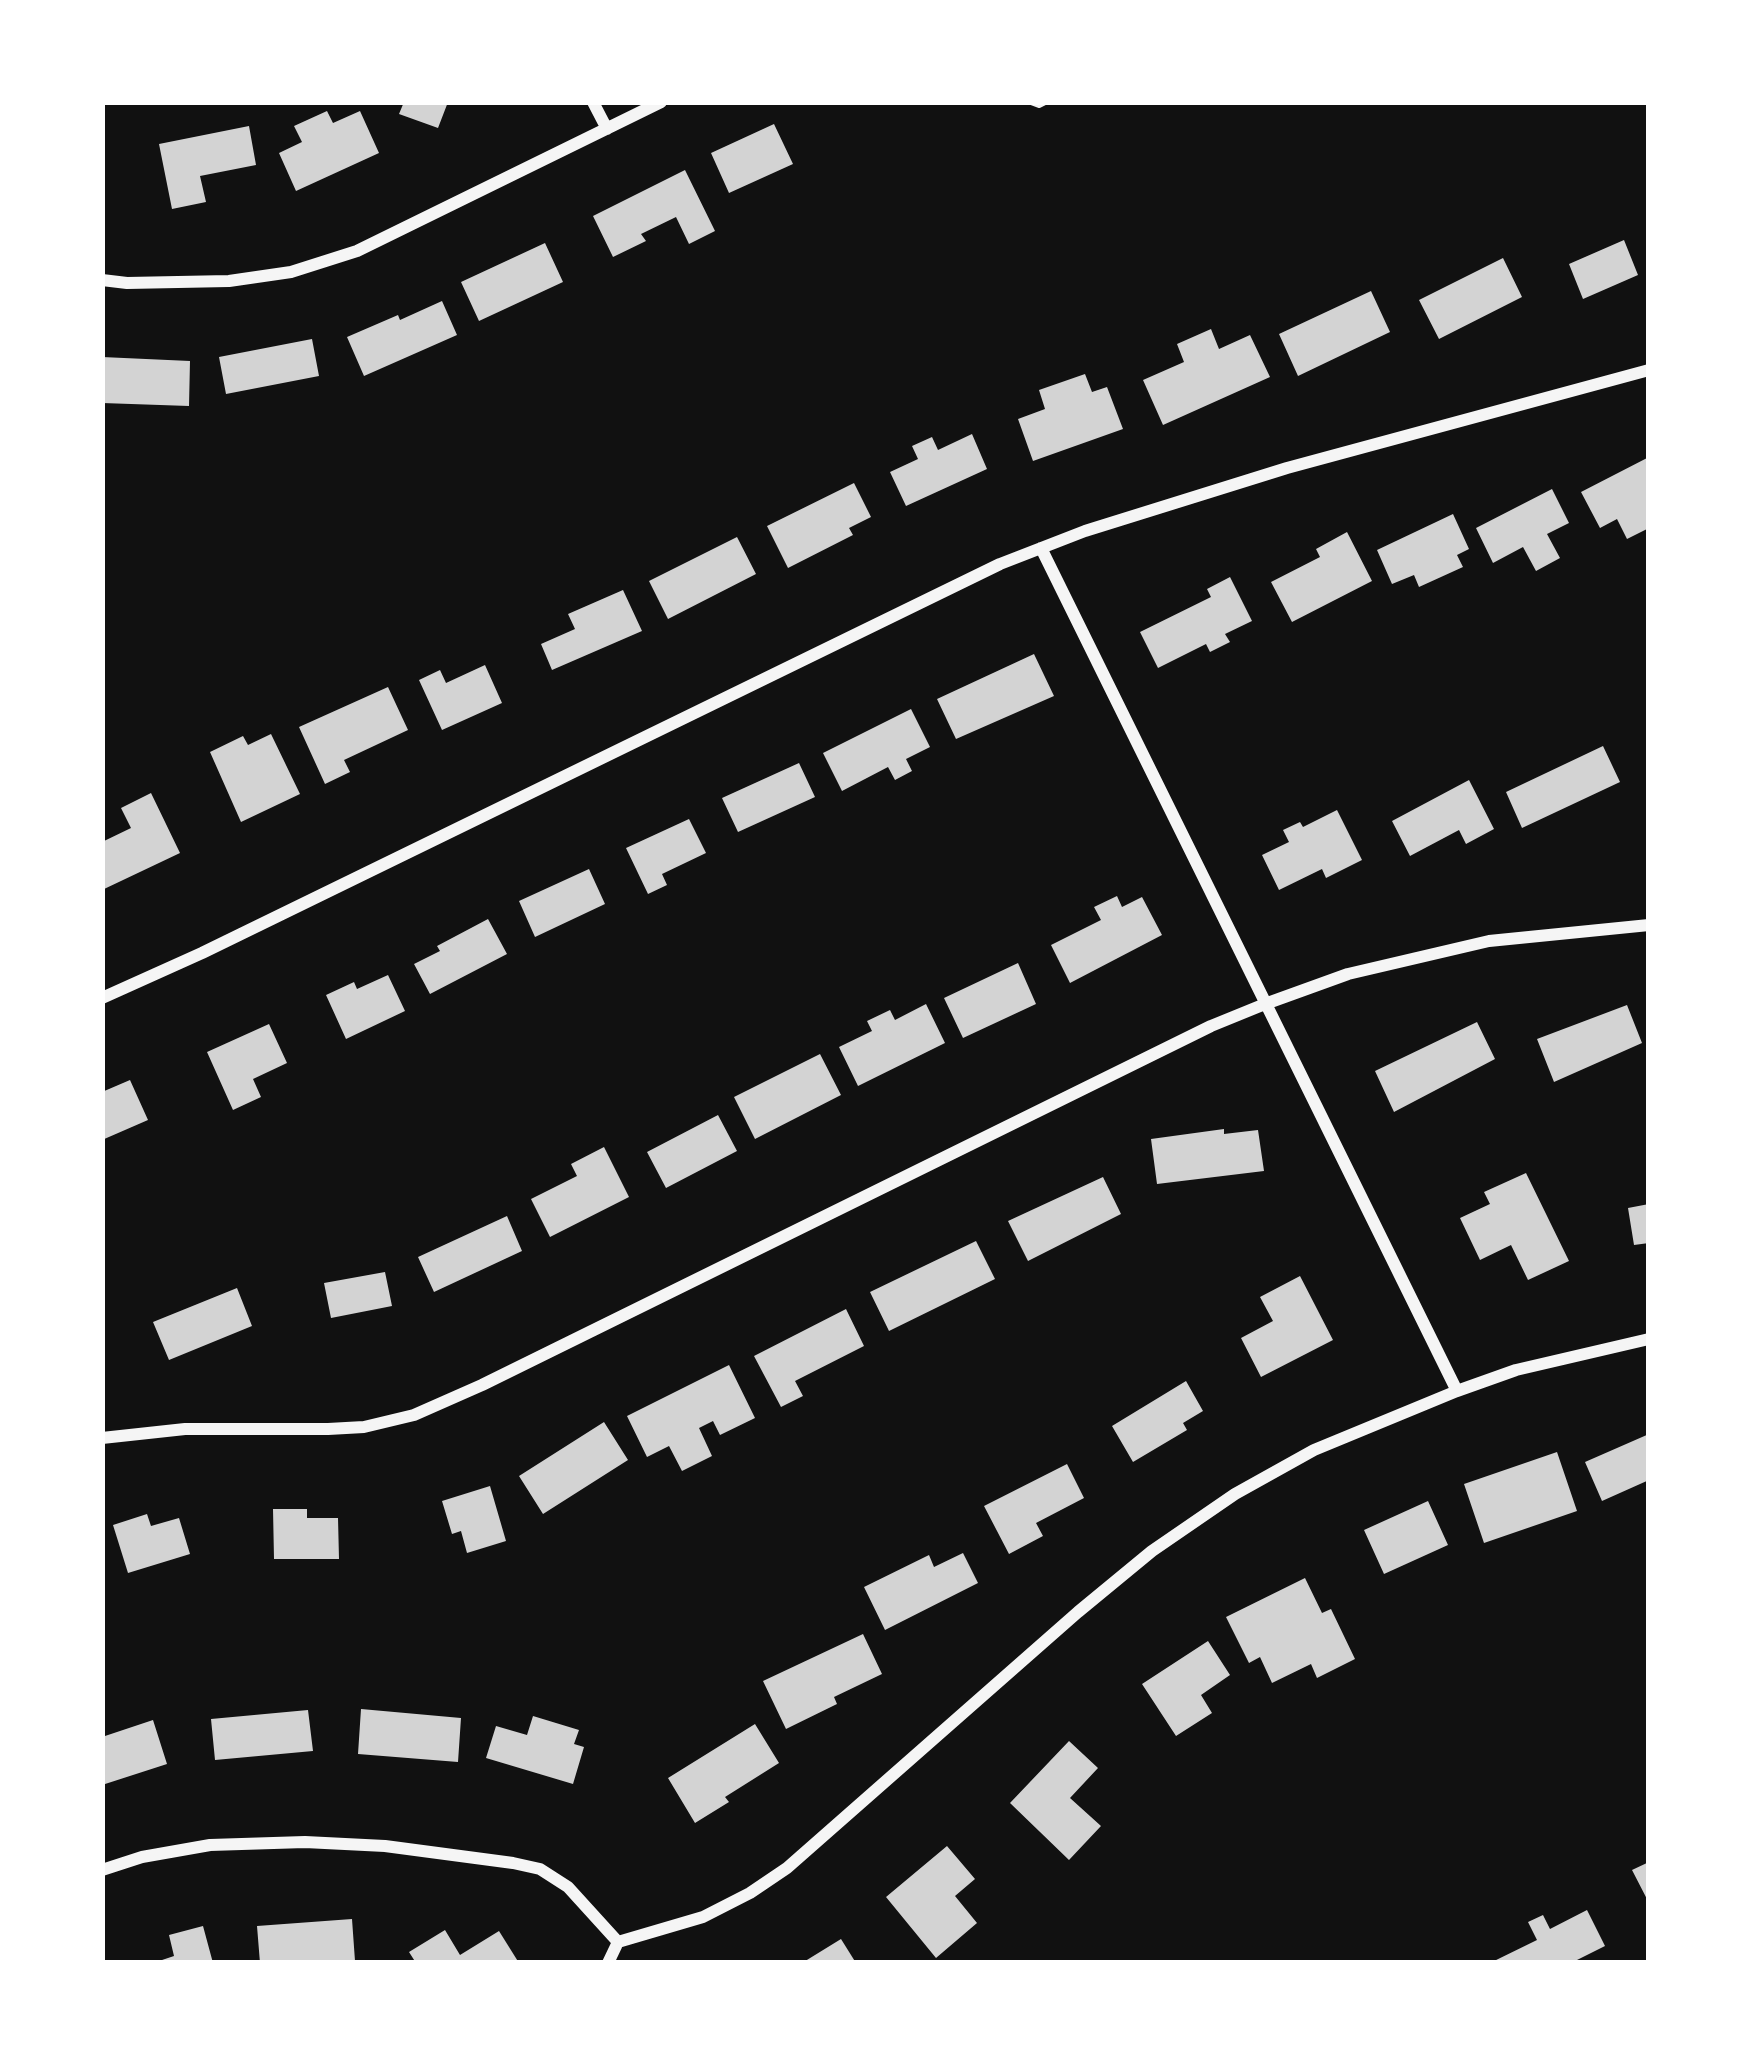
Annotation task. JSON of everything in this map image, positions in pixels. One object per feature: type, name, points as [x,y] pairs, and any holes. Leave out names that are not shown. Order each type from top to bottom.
[{"type":"street","points":[[593,102],[607,128]]},
{"type":"street","points":[[102,280],[230,281],[291,272],[400,233],[661,102]]},
{"type":"street","points":[[102,998],[931,594],[1041,548],[1287,468],[1649,370]]},
{"type":"street","points":[[1041,548],[1457,1390]]},
{"type":"street","points":[[102,1438],[185,1429],[328,1430],[414,1415],[1211,1026],[1265,1004],[1348,974],[1490,941],[1649,925]]},
{"type":"street","points":[[608,1963],[618,1942],[703,1917],[787,1868],[1078,1612],[1152,1551],[1235,1495],[1314,1450],[1457,1390],[1516,1370],[1649,1339]]},
{"type":"street","points":[[102,1870],[142,1857],[210,1845],[305,1842],[386,1846],[513,1863],[540,1869],[568,1887],[618,1942]]},
{"type":"lane","points":[[1031,102],[1046,102]]},
{"type":"building","points":[[404,102],[448,102],[438,128],[399,114]]},
{"type":"building","points":[[327,111],[333,123],[360,111],[379,153],[296,191],[279,153],[302,142],[294,126]]},
{"type":"building","points":[[774,124],[793,164],[729,193],[711,153]]},
{"type":"building","points":[[249,126],[256,165],[200,176],[206,202],[172,209],[159,144]]},
{"type":"building","points":[[685,170],[715,231],[689,244],[676,217],[641,234],[646,241],[613,257],[593,216]]},
{"type":"building","points":[[1624,240],[1638,275],[1583,299],[1569,264]]},
{"type":"building","points":[[545,243],[563,282],[479,321],[461,282]]},
{"type":"building","points":[[1503,258],[1522,297],[1439,339],[1419,300]]},
{"type":"building","points":[[1371,291],[1390,332],[1298,376],[1279,334]]},
{"type":"building","points":[[442,301],[457,335],[364,376],[347,337]]},
{"type":"building","points":[[1211,329],[1219,349],[1250,335],[1270,377],[1163,425],[1143,380],[1184,362],[1177,344]]},
{"type":"building","points":[[312,339],[319,376],[226,394],[219,357]]},
{"type":"building","points":[[102,357],[190,361],[189,406],[102,403]]},
{"type":"building","points":[[1085,374],[1092,392],[1107,387],[1123,429],[1033,461],[1018,419],[1045,409],[1039,390]]},
{"type":"building","points":[[972,434],[987,469],[906,506],[890,472],[918,459],[912,446],[932,437],[938,450]]},
{"type":"building","points":[[1649,457],[1649,528],[1627,539],[1617,519],[1600,528],[1581,492]]},
{"type":"building","points":[[854,483],[871,517],[849,528],[853,535],[788,568],[767,526]]},
{"type":"building","points":[[1552,489],[1569,523],[1547,534],[1560,558],[1536,571],[1523,547],[1493,563],[1476,528]]},
{"type":"building","points":[[1453,514],[1469,549],[1457,555],[1463,567],[1419,587],[1414,575],[1392,584],[1377,550]]},
{"type":"building","points":[[1347,532],[1372,581],[1292,622],[1271,582],[1320,557],[1316,549]]},
{"type":"building","points":[[737,537],[756,574],[668,619],[649,581]]},
{"type":"building","points":[[1230,577],[1252,621],[1225,634],[1230,642],[1210,652],[1206,644],[1158,668],[1140,632],[1211,597],[1207,589]]},
{"type":"building","points":[[623,590],[642,631],[552,670],[541,644],[575,629],[568,614]]},
{"type":"building","points":[[1034,654],[1054,696],[956,739],[937,699]]},
{"type":"building","points":[[485,665],[502,703],[442,730],[419,680],[440,670],[446,683]]},
{"type":"building","points":[[388,687],[408,730],[344,760],[350,772],[325,784],[299,727]]},
{"type":"building","points":[[911,709],[930,747],[906,759],[912,771],[895,780],[888,767],[842,791],[823,753]]},
{"type":"building","points":[[271,734],[300,794],[241,822],[210,752],[243,736],[248,745]]},
{"type":"building","points":[[1603,746],[1620,782],[1522,828],[1506,792]]},
{"type":"building","points":[[799,763],[815,797],[738,832],[722,798]]},
{"type":"building","points":[[1469,780],[1494,829],[1466,844],[1459,830],[1410,856],[1392,821]]},
{"type":"building","points":[[151,793],[180,853],[102,890],[102,842],[131,828],[121,808]]},
{"type":"building","points":[[1337,810],[1362,860],[1326,878],[1322,869],[1279,890],[1262,855],[1289,842],[1283,830],[1300,822],[1303,827]]},
{"type":"building","points":[[689,819],[706,853],[662,874],[667,885],[648,894],[626,848]]},
{"type":"building","points":[[589,869],[605,904],[535,937],[519,901]]},
{"type":"building","points":[[1117,896],[1122,907],[1142,897],[1162,935],[1070,983],[1051,945],[1101,920],[1094,907]]},
{"type":"building","points":[[488,919],[507,954],[430,994],[414,964]]},
{"type":"building","points":[[1018,963],[1036,1004],[963,1038],[944,998]]},
{"type":"building","points":[[388,975],[405,1011],[346,1039],[326,995],[354,982],[357,989]]},
{"type":"building","points":[[926,1004],[945,1043],[858,1086],[839,1047],[872,1031],[867,1021],[890,1010],[895,1020]]},
{"type":"building","points":[[1627,1005],[1642,1043],[1554,1082],[1537,1039]]},
{"type":"building","points":[[1477,1022],[1495,1059],[1394,1112],[1375,1071]]},
{"type":"building","points":[[269,1024],[287,1063],[253,1079],[261,1097],[233,1110],[207,1052]]},
{"type":"building","points":[[820,1054],[841,1095],[755,1139],[734,1097]]},
{"type":"building","points":[[130,1080],[148,1120],[102,1140],[102,1092]]},
{"type":"building","points":[[718,1115],[737,1151],[666,1188],[647,1152]]},
{"type":"building","points":[[1224,1129],[1224,1134],[1258,1130],[1264,1171],[1157,1184],[1151,1139]]},
{"type":"building","points":[[604,1147],[629,1197],[550,1237],[531,1199],[577,1176],[571,1164]]},
{"type":"building","points":[[1526,1173],[1569,1261],[1528,1280],[1511,1245],[1480,1260],[1460,1218],[1490,1204],[1484,1192]]},
{"type":"building","points":[[1103,1177],[1121,1214],[1028,1261],[1008,1221]]},
{"type":"building","points":[[1649,1204],[1649,1243],[1634,1245],[1628,1208]]},
{"type":"building","points":[[507,1216],[522,1251],[434,1292],[418,1257]]},
{"type":"building","points":[[976,1241],[995,1279],[889,1331],[870,1292]]},
{"type":"building","points":[[385,1272],[392,1306],[331,1318],[324,1283]]},
{"type":"building","points":[[1300,1276],[1333,1340],[1261,1377],[1241,1338],[1273,1321],[1260,1297]]},
{"type":"building","points":[[237,1288],[252,1326],[169,1360],[153,1322]]},
{"type":"building","points":[[846,1309],[864,1346],[795,1381],[803,1396],[781,1407],[754,1356]]},
{"type":"building","points":[[729,1365],[755,1418],[720,1435],[713,1421],[699,1428],[712,1456],[682,1471],[669,1446],[647,1457],[627,1416]]},
{"type":"building","points":[[1186,1381],[1203,1411],[1183,1423],[1187,1430],[1133,1462],[1112,1426]]},
{"type":"building","points":[[604,1422],[628,1460],[543,1514],[519,1476]]},
{"type":"building","points":[[1649,1434],[1649,1480],[1602,1501],[1585,1462]]},
{"type":"building","points":[[1557,1452],[1577,1511],[1484,1543],[1464,1484]]},
{"type":"building","points":[[1067,1464],[1084,1498],[1036,1523],[1043,1536],[1009,1554],[984,1506]]},
{"type":"building","points":[[490,1486],[506,1541],[467,1553],[461,1531],[452,1534],[442,1501]]},
{"type":"building","points":[[1428,1501],[1448,1545],[1384,1574],[1364,1530]]},
{"type":"building","points":[[273,1509],[307,1509],[307,1518],[338,1518],[339,1559],[274,1559]]},
{"type":"building","points":[[147,1514],[151,1526],[179,1518],[190,1554],[128,1573],[113,1525]]},
{"type":"building","points":[[963,1553],[978,1583],[885,1630],[864,1587],[929,1555],[934,1567]]},
{"type":"building","points":[[1305,1578],[1322,1613],[1331,1609],[1355,1659],[1317,1678],[1311,1664],[1272,1683],[1260,1657],[1249,1663],[1226,1617]]},
{"type":"building","points":[[863,1634],[882,1674],[834,1697],[837,1704],[786,1729],[763,1681]]},
{"type":"building","points":[[1208,1641],[1230,1675],[1201,1695],[1212,1713],[1176,1736],[1142,1684]]},
{"type":"building","points":[[361,1709],[461,1718],[458,1762],[358,1754]]},
{"type":"building","points":[[308,1710],[313,1751],[215,1760],[211,1719]]},
{"type":"building","points":[[533,1716],[579,1730],[574,1744],[584,1747],[573,1784],[486,1758],[496,1726],[527,1735]]},
{"type":"building","points":[[153,1720],[167,1764],[102,1785],[102,1737]]},
{"type":"building","points":[[755,1724],[779,1763],[725,1797],[729,1802],[695,1823],[668,1778]]},
{"type":"building","points":[[1069,1741],[1098,1768],[1070,1798],[1101,1826],[1069,1860],[1010,1803]]},
{"type":"building","points":[[947,1846],[975,1879],[955,1896],[977,1923],[936,1958],[886,1897]]},
{"type":"building","points":[[1649,1862],[1649,1903],[1632,1870]]},
{"type":"building","points":[[1587,1910],[1605,1946],[1571,1963],[1490,1963],[1537,1940],[1528,1922],[1543,1915],[1550,1929]]},
{"type":"building","points":[[352,1919],[355,1961],[260,1963],[257,1926]]},
{"type":"building","points":[[203,1926],[213,1963],[153,1963],[174,1956],[169,1935]]},
{"type":"building","points":[[445,1930],[460,1955],[499,1931],[519,1963],[416,1963],[409,1952]]},
{"type":"building","points":[[841,1939],[856,1963],[802,1963]]}]
